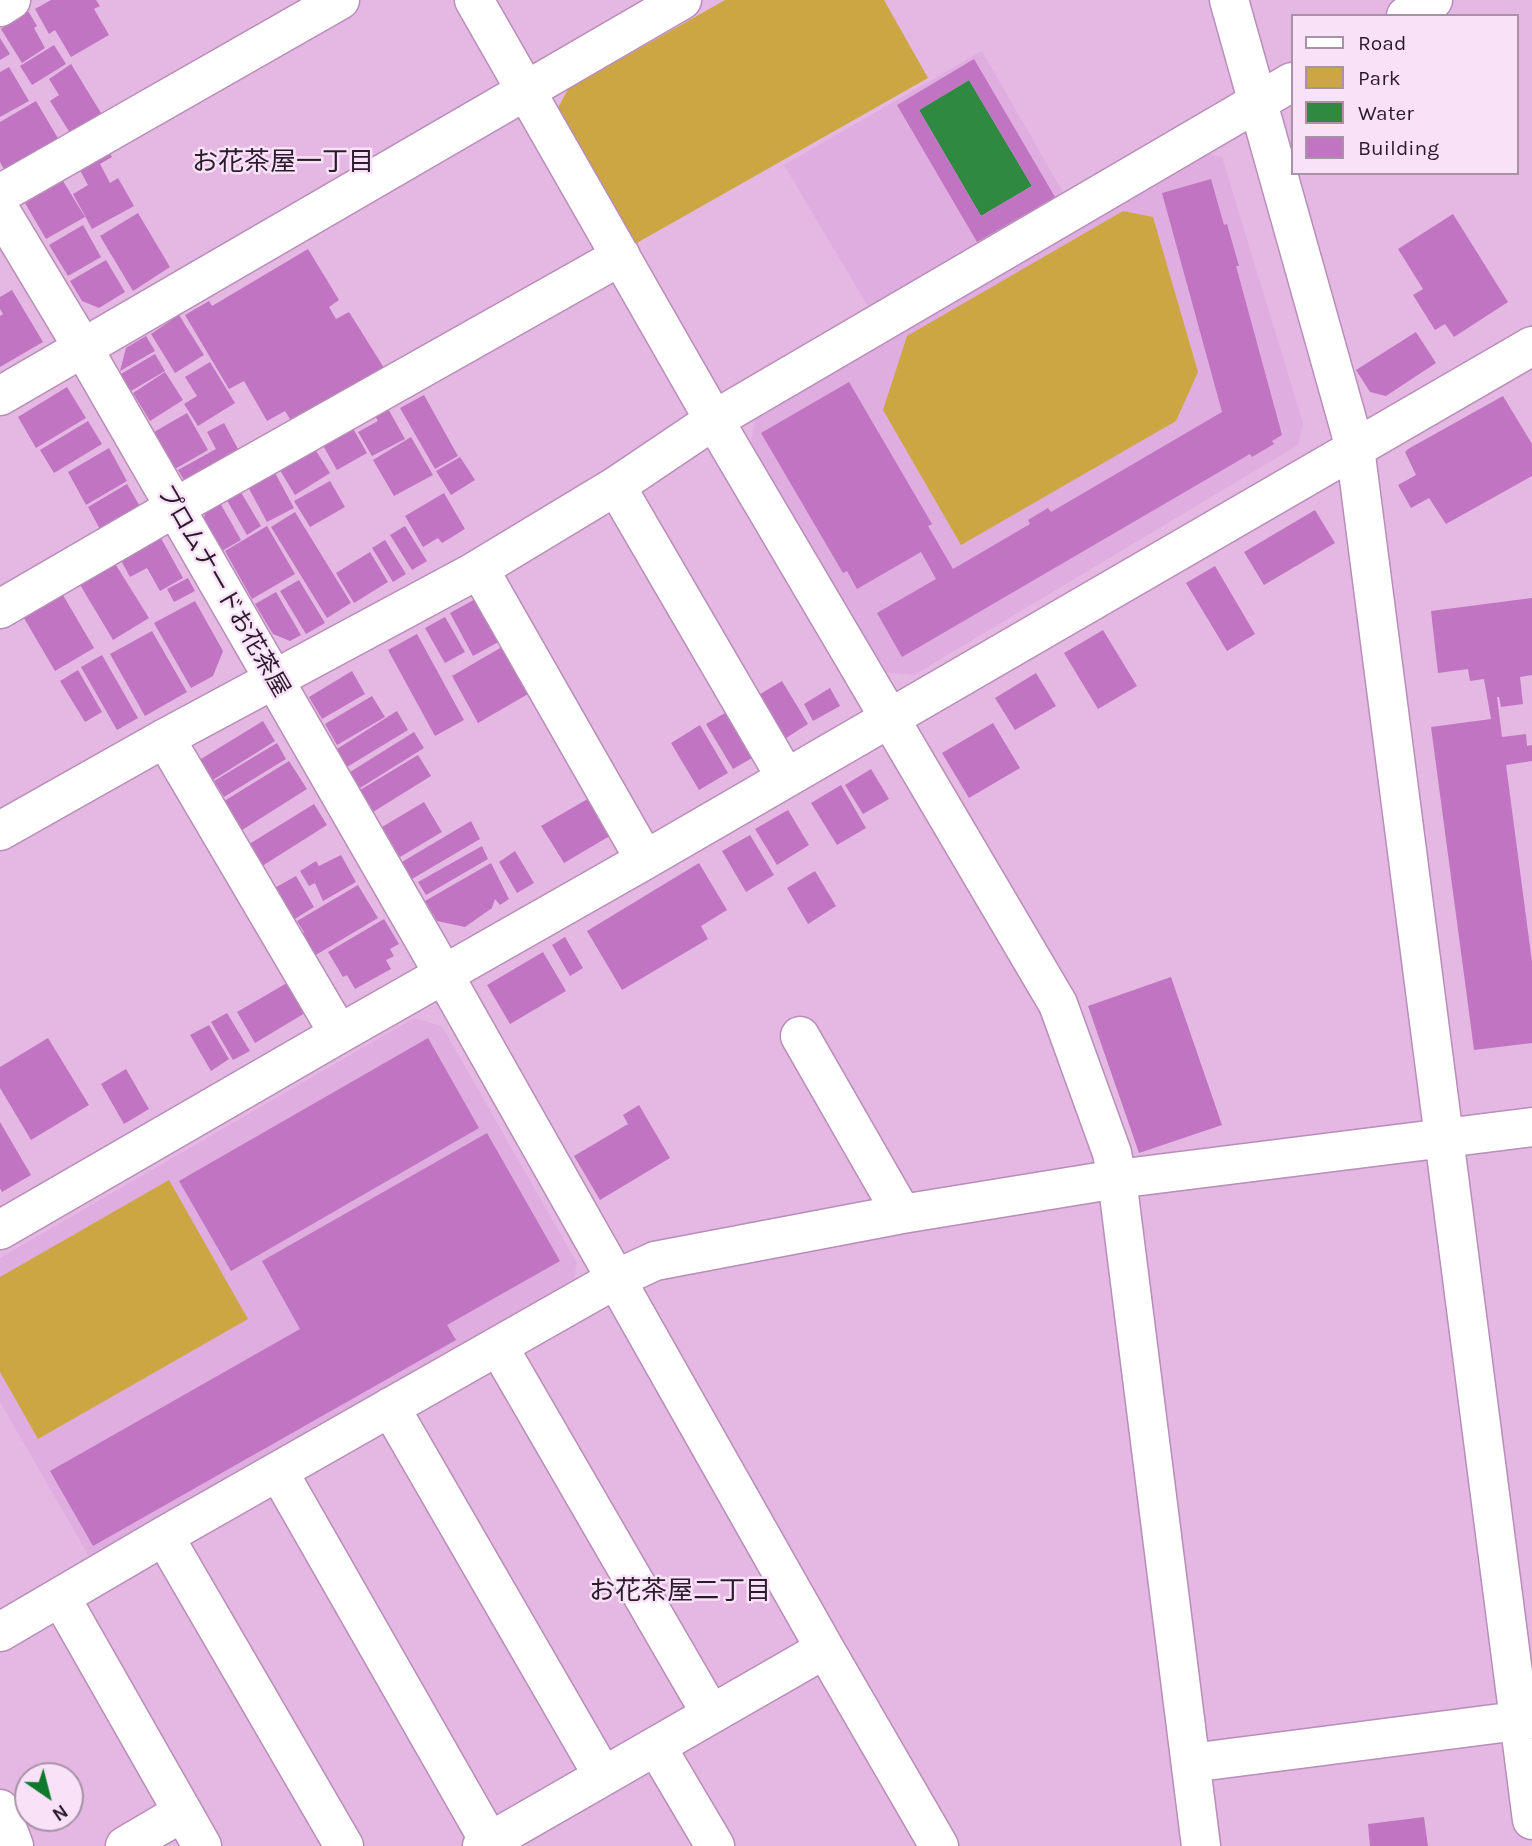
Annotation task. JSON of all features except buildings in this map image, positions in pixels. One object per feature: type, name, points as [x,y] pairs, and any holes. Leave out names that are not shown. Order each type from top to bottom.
[{"type":"street","points":[[0,7],[11,0]]},
{"type":"street","points":[[0,194],[340,0]]},
{"type":"street","points":[[474,0],[714,420],[1058,1004],[1112,1153],[1117,1179],[1201,1846]]},
{"type":"street","points":[[0,396],[682,0]]},
{"type":"street","points":[[1229,0],[1355,448],[1443,1138],[1526,1720],[1532,1820]]},
{"type":"street","points":[[1409,14],[1433,0]]},
{"type":"street","points":[[0,831],[165,738],[479,569],[616,486],[714,420],[1290,83]]},
{"type":"street","name":"プロムナードお花茶屋","points":[[0,210],[83,348],[443,974],[939,1846]]},
{"type":"street","points":[[0,609],[621,256]]},
{"type":"street","points":[[0,1230],[1532,346]]},
{"type":"street","points":[[616,486],[786,778]]},
{"type":"street","points":[[479,569],[645,860]]},
{"type":"street","points":[[165,738],[339,1034]]},
{"type":"street","points":[[800,1036],[902,1214]]},
{"type":"street","points":[[0,1632],[390,1407],[616,1279],[655,1261],[902,1214],[1117,1179],[1532,1127]]},
{"type":"street","points":[[498,1346],[711,1714]]},
{"type":"street","points":[[390,1407],[603,1776]]},
{"type":"street","points":[[278,1471],[488,1844],[825,1649]]},
{"type":"street","points":[[164,1536],[344,1846]]},
{"type":"street","points":[[61,1598],[202,1846]]},
{"type":"street","points":[[1191,1763],[1526,1720]]},
{"type":"street","points":[[656,1746],[715,1846]]},
{"type":"street","points":[[0,1809],[14,1846]]},
{"type":"street","points":[[125,1846],[183,1812]]},
{"type":"shaded area","points":[[982,51],[1083,227],[1209,154],[1222,157],[1303,423],[1298,445],[914,675],[884,672],[751,443],[755,420],[888,340],[784,165]]},
{"type":"shaded area","points":[[414,1018],[442,1026],[577,1263],[573,1283],[93,1563],[0,1402],[0,1258]]},
{"type":"green space","points":[[725,0],[884,0],[928,78],[635,244],[558,108],[568,89]]},
{"type":"green space","points":[[1123,211],[1153,217],[1198,372],[1176,421],[961,545],[883,410],[907,336]]},
{"type":"green space","points":[[169,1180],[248,1319],[38,1439],[0,1372],[0,1277]]},
{"type":"water","points":[[969,80],[1032,186],[981,216],[919,110]]},
{"type":"district","name":"お花茶屋一丁目","points":[[283,163]]},
{"type":"district","name":"お花茶屋二丁目","points":[[680,1592]]}]
